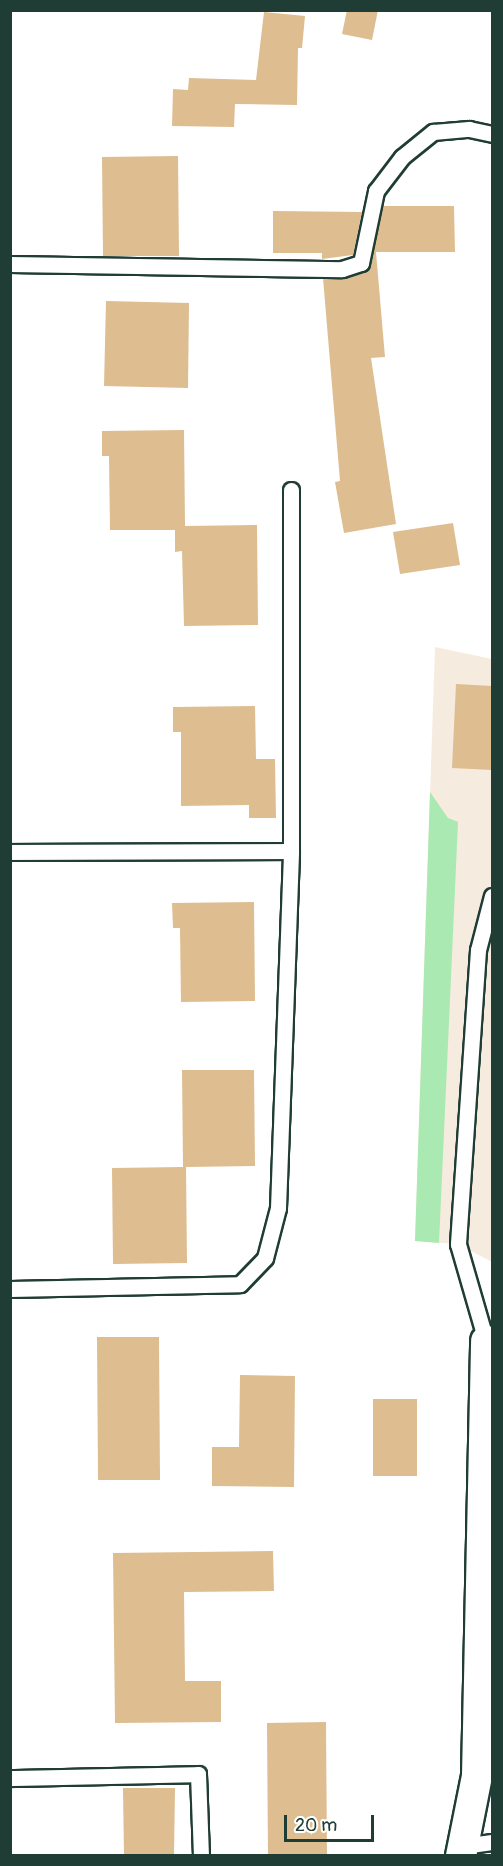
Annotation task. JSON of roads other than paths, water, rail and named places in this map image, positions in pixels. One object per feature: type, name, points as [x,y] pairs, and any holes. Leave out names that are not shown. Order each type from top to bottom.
[{"type":"street","points":[[462,1851],[477,1776],[489,1341]]},
{"type":"lane","points":[[10,264],[342,269],[361,263],[376,191],[402,157],[433,132],[470,129],[492,134]]},
{"type":"lane","points":[[10,1289],[240,1284],[265,1258],[278,1208],[291,851],[291,490]]},
{"type":"lane","points":[[10,852],[291,851]]},
{"type":"lane","points":[[489,1341],[458,1244],[478,950],[492,896]]},
{"type":"lane","points":[[10,1778],[198,1774],[201,1856]]},
{"type":"lane","points":[[462,1851],[492,1842]]}]
